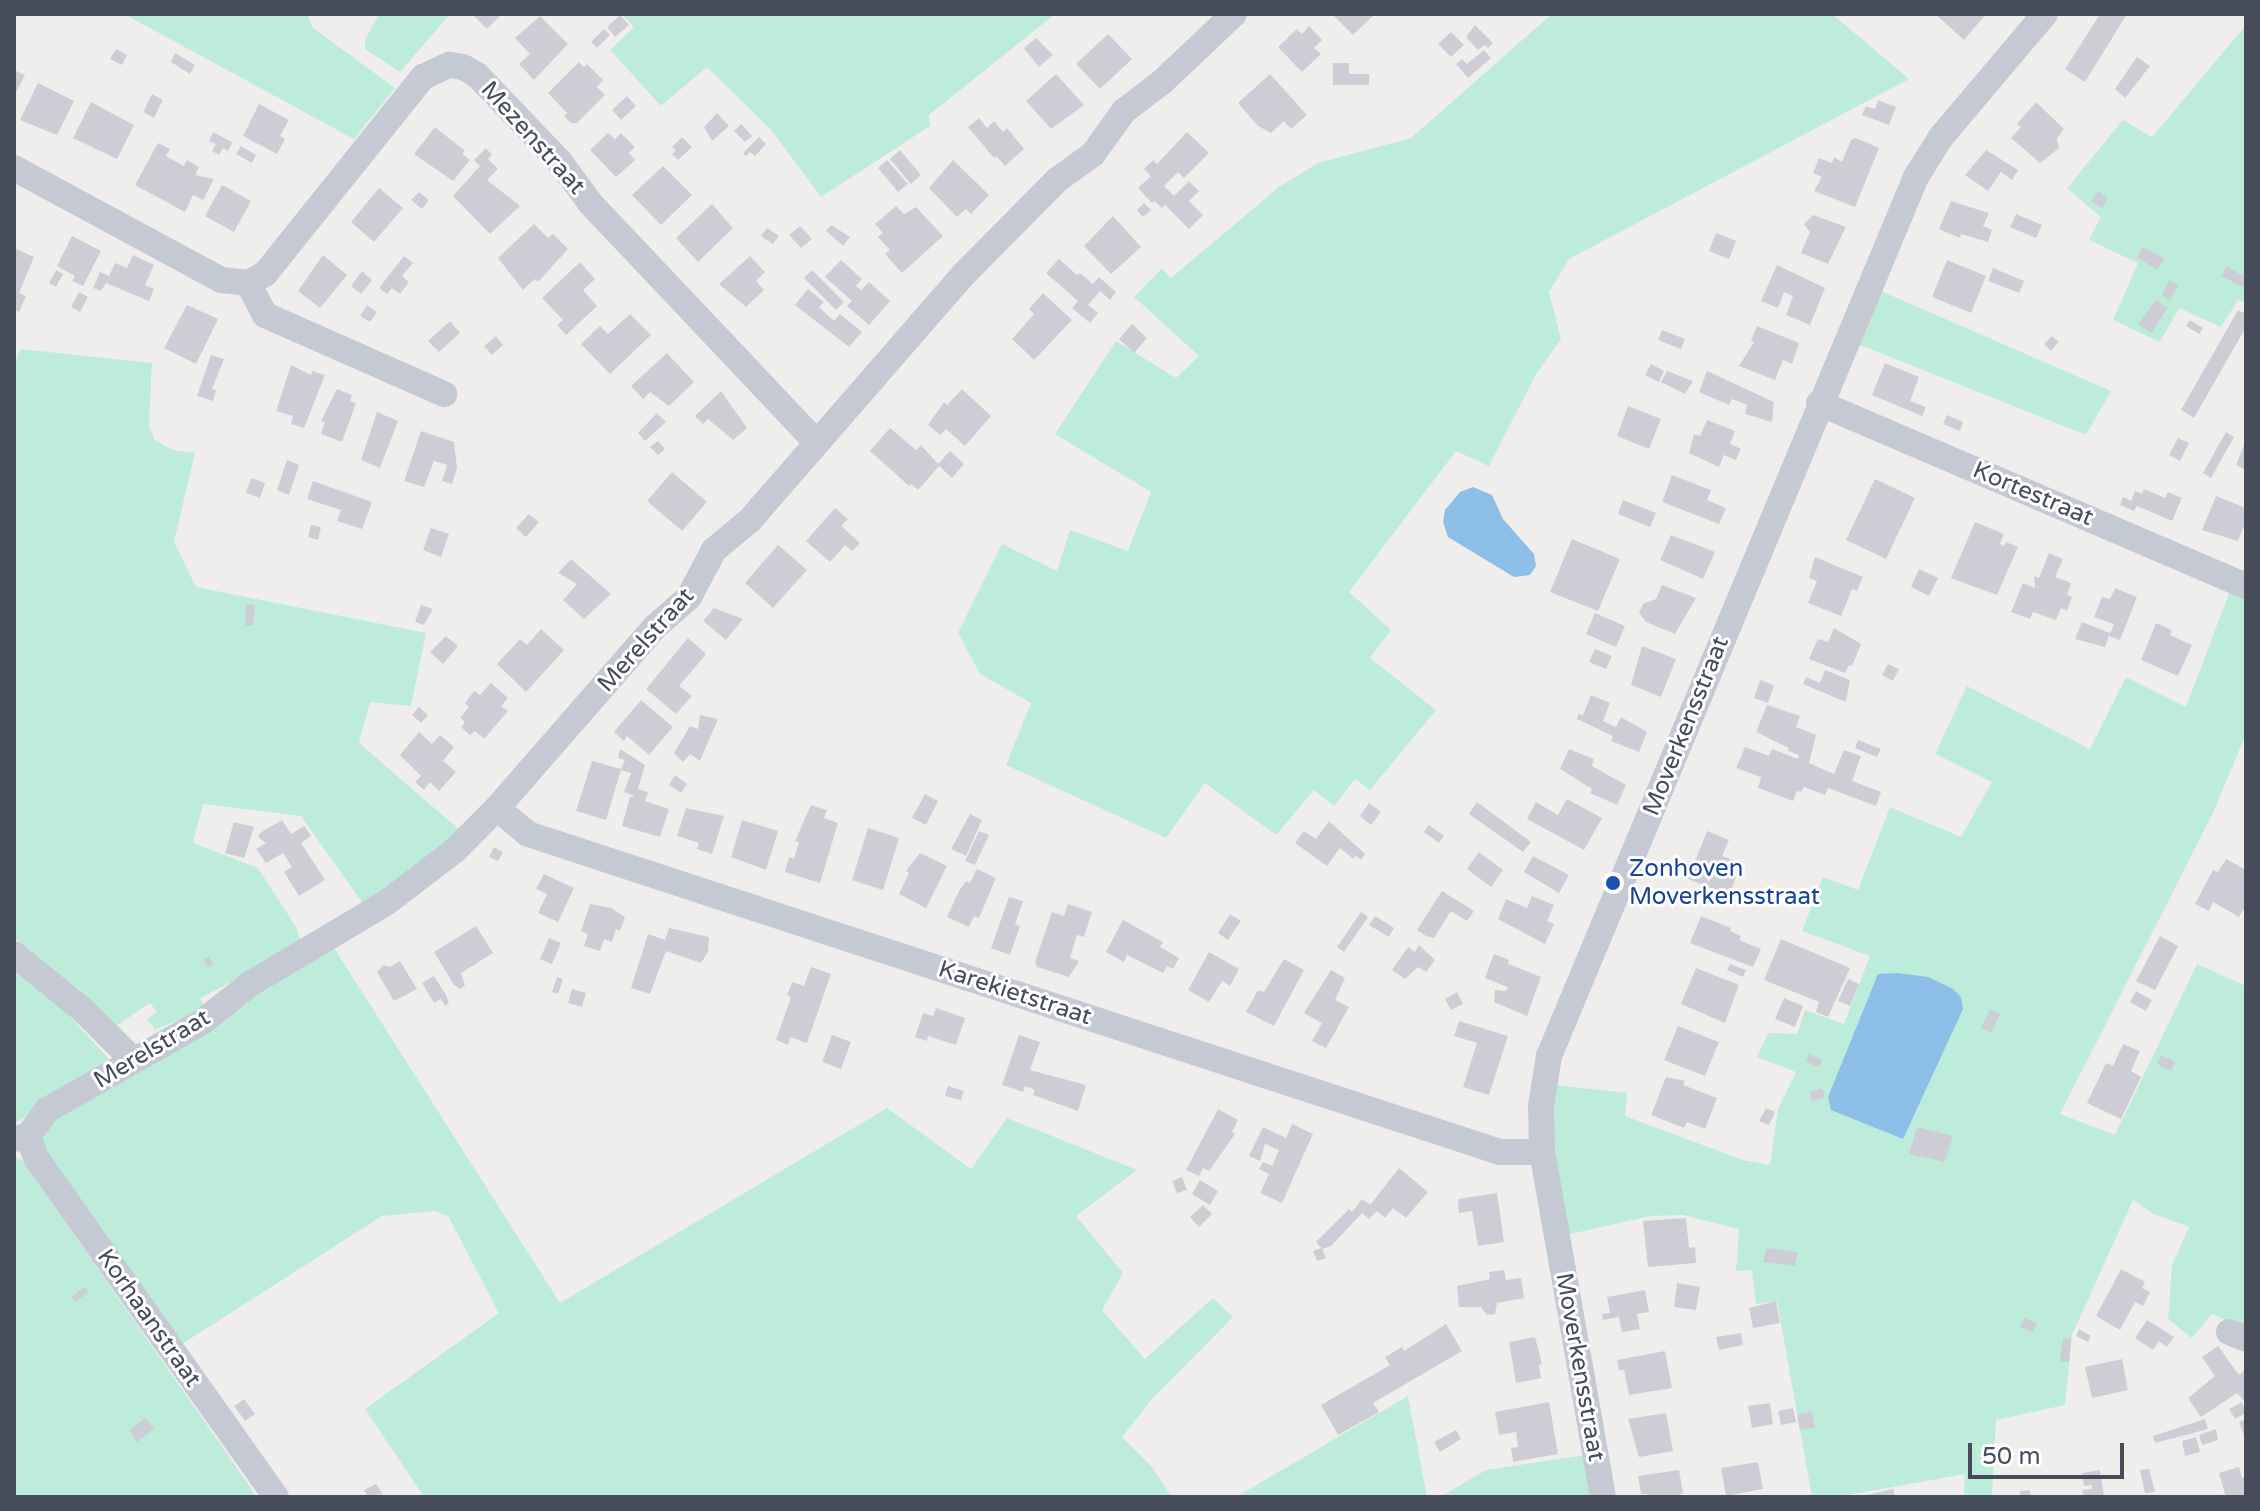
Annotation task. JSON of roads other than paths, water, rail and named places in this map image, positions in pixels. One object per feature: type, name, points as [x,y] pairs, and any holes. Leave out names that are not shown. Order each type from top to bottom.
[{"type":"street","name":"Merelstraat","points":[[21,1138],[47,1110],[202,1022],[250,984],[386,903],[429,873],[497,808],[655,627],[689,597],[714,550],[750,520],[963,275],[1057,180],[1093,154],[1124,111],[1162,82],[1234,14]]},
{"type":"street","name":"Moverkensstraat","points":[[1603,1497],[1542,1152],[1541,1106],[1549,1056],[1819,403],[1916,177],[1941,137],[2045,14]]},
{"type":"street","name":"Mezenstraat","points":[[248,283],[265,274],[423,77],[449,65],[463,67],[477,75],[560,162],[591,204],[816,442]]},
{"type":"street","points":[[14,168],[221,280],[248,283],[265,315],[444,394]]},
{"type":"street","name":"Kortestraat","points":[[1819,403],[2246,586]]},
{"type":"street","name":"Karekietstraat","points":[[497,808],[528,834],[1500,1152],[1542,1152]]},
{"type":"street","points":[[14,954],[84,1011],[133,1060]]},
{"type":"street","name":"Korhaanstraat","points":[[21,1138],[276,1497]]},
{"type":"water","points":[[1473,487],[1492,495],[1503,519],[1534,554],[1536,566],[1530,575],[1514,577],[1448,537],[1443,522],[1445,510],[1460,492]]},
{"type":"water","points":[[1878,974],[1928,977],[1953,989],[1961,997],[1963,1009],[1903,1139],[1831,1110],[1828,1097]]},
{"type":"place","name":"Zonhoven Moverkensstraat","points":[[1613,883]]}]
